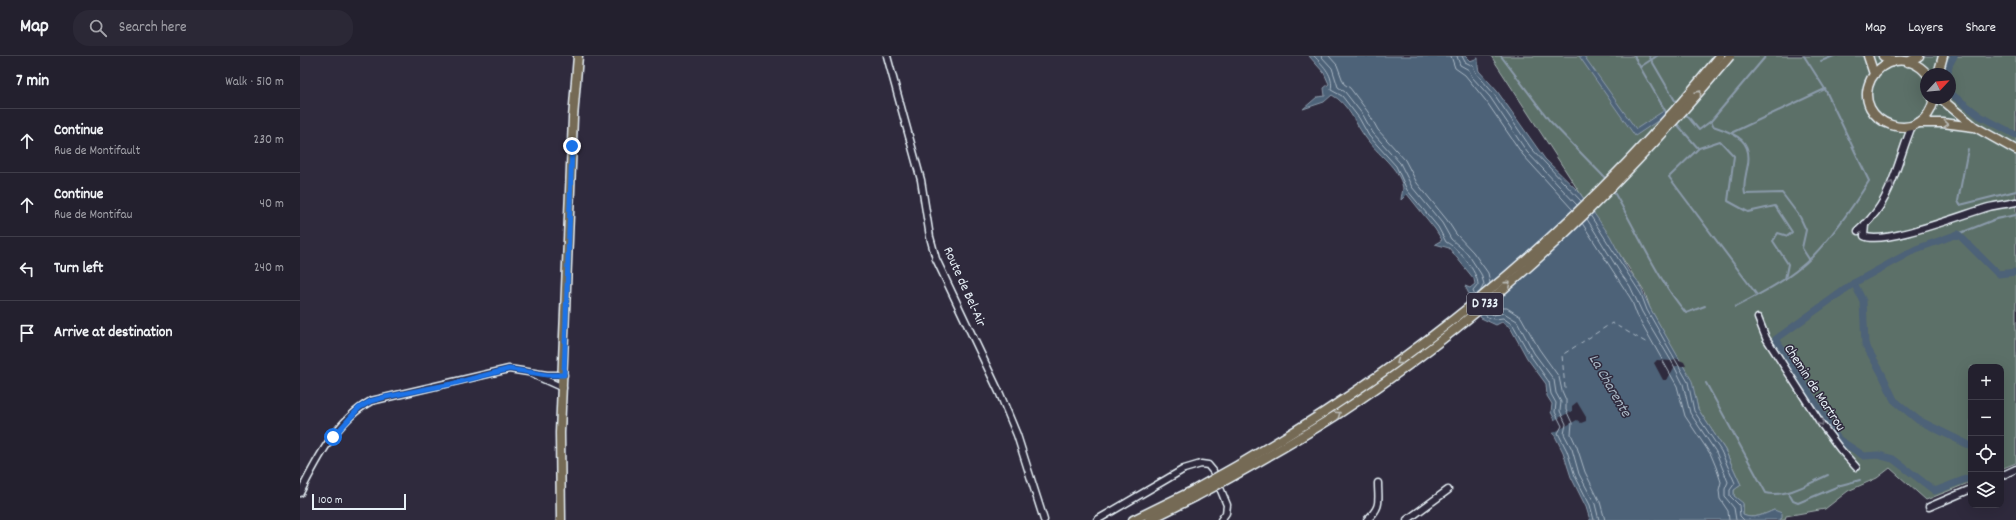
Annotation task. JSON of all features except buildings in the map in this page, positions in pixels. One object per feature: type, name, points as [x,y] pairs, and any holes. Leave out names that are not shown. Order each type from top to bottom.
[{"type":"main road","points":[[561,520],[560,469],[572,139],[578,56]]},
{"type":"main road","name":"D 733","points":[[1148,520],[1194,494],[1329,411],[1401,361],[1463,313],[1532,255],[1602,188],[1668,118],[1720,56]]},
{"type":"main road","name":"D 733","points":[[1133,520],[1194,494],[1254,465],[1335,416],[1402,369],[1470,316],[1536,259],[1598,201],[1666,130],[1730,56]]},
{"type":"main road","points":[[1868,56],[1874,74]]},
{"type":"main road","points":[[1883,56],[1893,62]]},
{"type":"main road","points":[[1908,62],[1919,56]]},
{"type":"main road","points":[[1940,68],[1943,56]]},
{"type":"main road","points":[[1921,68],[1918,65],[1908,62],[1893,62],[1882,66],[1874,74],[1868,92],[1869,103],[1873,113],[1881,121],[1890,126],[1901,127],[1915,124],[1943,123],[1975,127]]},
{"type":"main road","points":[[1915,124],[1929,112],[1932,104]]},
{"type":"main road","points":[[1947,104],[1975,127],[2016,150]]},
{"type":"street","name":"Route de Bel-Air","points":[[887,56],[921,180],[930,237],[936,258],[944,280],[1000,394],[1017,435],[1044,520]]},
{"type":"street","points":[[1858,231],[1872,218],[1894,178],[1915,124]]},
{"type":"street","points":[[1865,224],[1864,236],[1871,240],[1894,236],[1990,207],[2016,202]]},
{"type":"street","name":"Chemin de Martrou","points":[[1758,318],[1766,338],[1822,425],[1856,467]]},
{"type":"street","points":[[300,493],[314,466],[333,437],[359,408],[371,401],[509,369],[547,375],[564,375]]},
{"type":"street","points":[[525,371],[563,388]]},
{"type":"street","points":[[1097,520],[1184,469],[1201,464],[1208,465],[1213,471],[1227,505],[1226,513],[1221,520]]},
{"type":"street","points":[[2004,475],[2016,469]]},
{"type":"street","points":[[1367,520],[1374,513],[1380,503],[1378,483]]},
{"type":"street","points":[[1407,520],[1448,490]]},
{"type":"street","points":[[1929,507],[1968,490]]},
{"type":"green space","points":[[1491,56],[2016,56],[2016,463],[2004,468],[2004,364],[1968,364],[1968,483],[1926,500],[1890,468],[1877,478],[1848,491],[1825,509],[1786,516],[1785,520],[1779,520],[1782,518],[1774,510],[1755,517],[1743,515],[1743,504],[1734,496],[1734,490],[1741,485],[1725,450],[1698,409],[1691,381],[1650,308],[1645,293]]},
{"type":"water","name":"La Charente","points":[[1309,56],[1465,56],[1470,61],[1478,58],[1479,71],[1497,91],[1545,159],[1579,192],[1610,236],[1628,270],[1637,280],[1650,308],[1692,381],[1698,409],[1725,450],[1741,485],[1734,490],[1734,496],[1743,503],[1743,515],[1755,517],[1774,510],[1782,513],[1782,518],[1779,520],[1590,520],[1586,507],[1571,477],[1563,452],[1552,430],[1558,426],[1551,412],[1552,404],[1547,396],[1546,384],[1527,358],[1510,327],[1502,322],[1496,325],[1481,318],[1465,286],[1470,288],[1475,284],[1474,279],[1449,248],[1435,244],[1442,240],[1407,194],[1401,200],[1403,188],[1401,180],[1392,167],[1362,133],[1343,104],[1332,95],[1324,102],[1303,109],[1317,97],[1325,96],[1324,88],[1329,84],[1324,73]]},
{"type":"water","points":[[1579,56],[1584,56],[1636,129],[1665,110],[1668,114],[1635,136]]},
{"type":"pier","points":[[1675,358],[1684,362],[1686,366],[1675,366],[1667,380],[1663,380],[1654,363],[1657,360],[1672,361]]},
{"type":"pier","points":[[1577,402],[1586,417],[1586,421],[1581,423],[1577,420],[1551,434],[1550,430],[1555,426],[1553,421],[1572,411],[1572,406]]},
{"type":"waterway","points":[[1501,56],[1549,120],[1607,180]]},
{"type":"waterway","points":[[1634,56],[1640,67]]},
{"type":"waterway","points":[[1649,56],[1677,104]]},
{"type":"waterway","points":[[1657,56],[1640,67],[1666,112]]},
{"type":"waterway","points":[[1766,56],[1711,121],[1713,126],[1736,136],[1746,145],[1749,159],[1744,182],[1745,194],[1782,193],[1800,217],[1806,230],[1802,248],[1809,259]]},
{"type":"waterway","points":[[1735,307],[1785,279],[1812,257],[1828,239],[1869,181],[1825,89],[1804,56]]},
{"type":"waterway","points":[[1821,61],[1834,56]]},
{"type":"waterway","points":[[1949,68],[1954,56]]},
{"type":"waterway","points":[[1731,133],[1825,89]]},
{"type":"waterway","points":[[1956,98],[1980,116],[2016,135]]},
{"type":"waterway","points":[[1684,112],[1699,130],[1711,121]]},
{"type":"waterway","points":[[1676,123],[1698,148]]},
{"type":"waterway","points":[[1757,295],[1669,177],[1699,148],[1720,141],[1734,156],[1728,201],[1748,212],[1775,206],[1792,232],[1788,236],[1778,233],[1773,241],[1788,264],[1785,279]]},
{"type":"waterway","points":[[1968,149],[1958,201],[1960,205],[2016,191]]},
{"type":"waterway","points":[[1612,189],[1665,284],[1686,313],[1705,306]]},
{"type":"waterway","points":[[1958,234],[1996,219],[2016,215]]},
{"type":"waterway","points":[[1968,478],[1935,491],[1893,459],[1878,455],[1864,456],[1838,439],[1776,339],[1854,283],[1916,249],[1958,234],[1998,274],[2016,272]]},
{"type":"waterway","points":[[1854,283],[1863,301],[1865,344],[1882,374],[1894,400],[1918,420],[1968,445]]},
{"type":"waterway","points":[[1706,383],[1766,493],[1774,494],[1790,492],[1828,475]]},
{"type":"waterway","points":[[1788,492],[1793,501],[1798,503],[1841,485],[1860,480]]},
{"type":"ferry route","points":[[1565,388],[1562,355],[1612,323],[1649,344]]},
{"type":"route","points":[[333,437],[359,408],[371,401],[451,384],[509,369],[547,375],[564,375],[572,146]]}]
